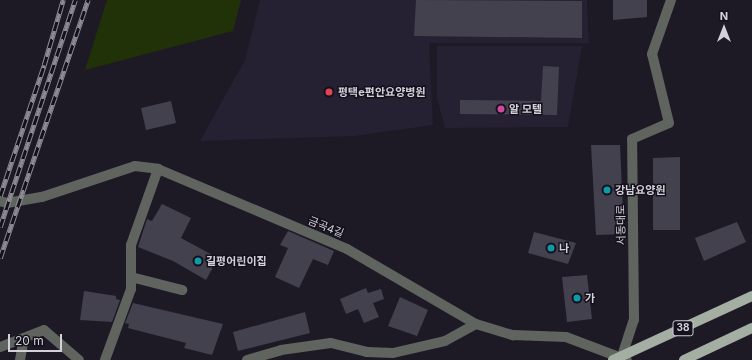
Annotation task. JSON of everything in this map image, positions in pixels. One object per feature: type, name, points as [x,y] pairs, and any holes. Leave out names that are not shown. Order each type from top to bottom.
[{"type":"main road","name":"38","points":[[621,359],[752,296]]},
{"type":"main road","points":[[684,360],[752,328]]},
{"type":"street","name":"서동대로","points":[[621,359],[634,320],[632,139],[669,123],[652,54],[671,0]]},
{"type":"street","name":"금곡4길","points":[[0,201],[7,203],[42,197],[135,166],[158,169],[347,249],[476,324],[513,335],[566,337],[621,359]]},
{"type":"street","points":[[105,360],[131,289],[130,245],[158,169]]},
{"type":"street","points":[[131,277],[182,290]]},
{"type":"street","points":[[247,360],[281,350],[331,343],[367,352],[393,353],[445,341],[476,324]]},
{"type":"street","points":[[0,347],[44,330],[79,360]]},
{"type":"street","points":[[20,360],[24,338]]},
{"type":"shaded area","name":"평택e편안요양병원","points":[[260,0],[587,0],[589,43],[429,43],[433,125],[355,136],[200,141],[245,60]]},
{"type":"shaded area","points":[[437,46],[582,46],[568,127],[445,128],[437,98]]},
{"type":"green space","points":[[107,0],[241,0],[233,31],[85,70]]},
{"type":"building","points":[[416,0],[582,1],[582,38],[414,36]]},
{"type":"building","points":[[613,0],[647,0],[647,17],[613,20]]},
{"type":"building","points":[[543,66],[559,67],[557,115],[460,114],[460,100],[541,101]]},
{"type":"building","points":[[171,101],[176,123],[146,130],[141,108]]},
{"type":"building","name":"강남요양원","points":[[591,145],[620,145],[624,234],[596,235]]},
{"type":"building","points":[[680,157],[680,230],[653,230],[653,158]]},
{"type":"building","points":[[162,204],[191,218],[181,238],[218,258],[206,280],[173,261],[138,247],[147,219],[152,221]]},
{"type":"building","points":[[737,222],[746,242],[704,261],[695,238]]},
{"type":"building","points":[[288,231],[334,251],[328,265],[313,259],[299,288],[275,277],[288,248],[280,245]]},
{"type":"building","name":"나","points":[[534,232],[576,243],[568,264],[528,253]]},
{"type":"building","name":"가","points":[[587,275],[592,319],[567,322],[562,277]]},
{"type":"building","points":[[366,288],[368,293],[381,289],[384,299],[373,303],[379,317],[364,323],[358,309],[346,314],[340,299]]},
{"type":"building","points":[[84,291],[116,296],[116,299],[120,300],[112,322],[80,320]]},
{"type":"building","points":[[400,297],[428,310],[417,336],[388,326]]},
{"type":"building","points":[[133,303],[223,324],[212,355],[184,348],[186,343],[128,328],[129,324],[125,323]]},
{"type":"building","points":[[305,312],[310,333],[238,351],[233,332]]},
{"type":"railway","points":[[0,196],[44,65],[63,0]]},
{"type":"railway","points":[[0,227],[75,0]]},
{"type":"railway","points":[[0,258],[88,0]]},
{"type":"place","name":"평택e편안요양병원","points":[[329,92]]},
{"type":"place","name":"알 모텔","points":[[501,109]]},
{"type":"place","name":"강남요양원","points":[[607,190]]},
{"type":"place","name":"나","points":[[551,248]]},
{"type":"place","name":"길평어린이집","points":[[198,261]]},
{"type":"place","name":"가","points":[[577,298]]}]
